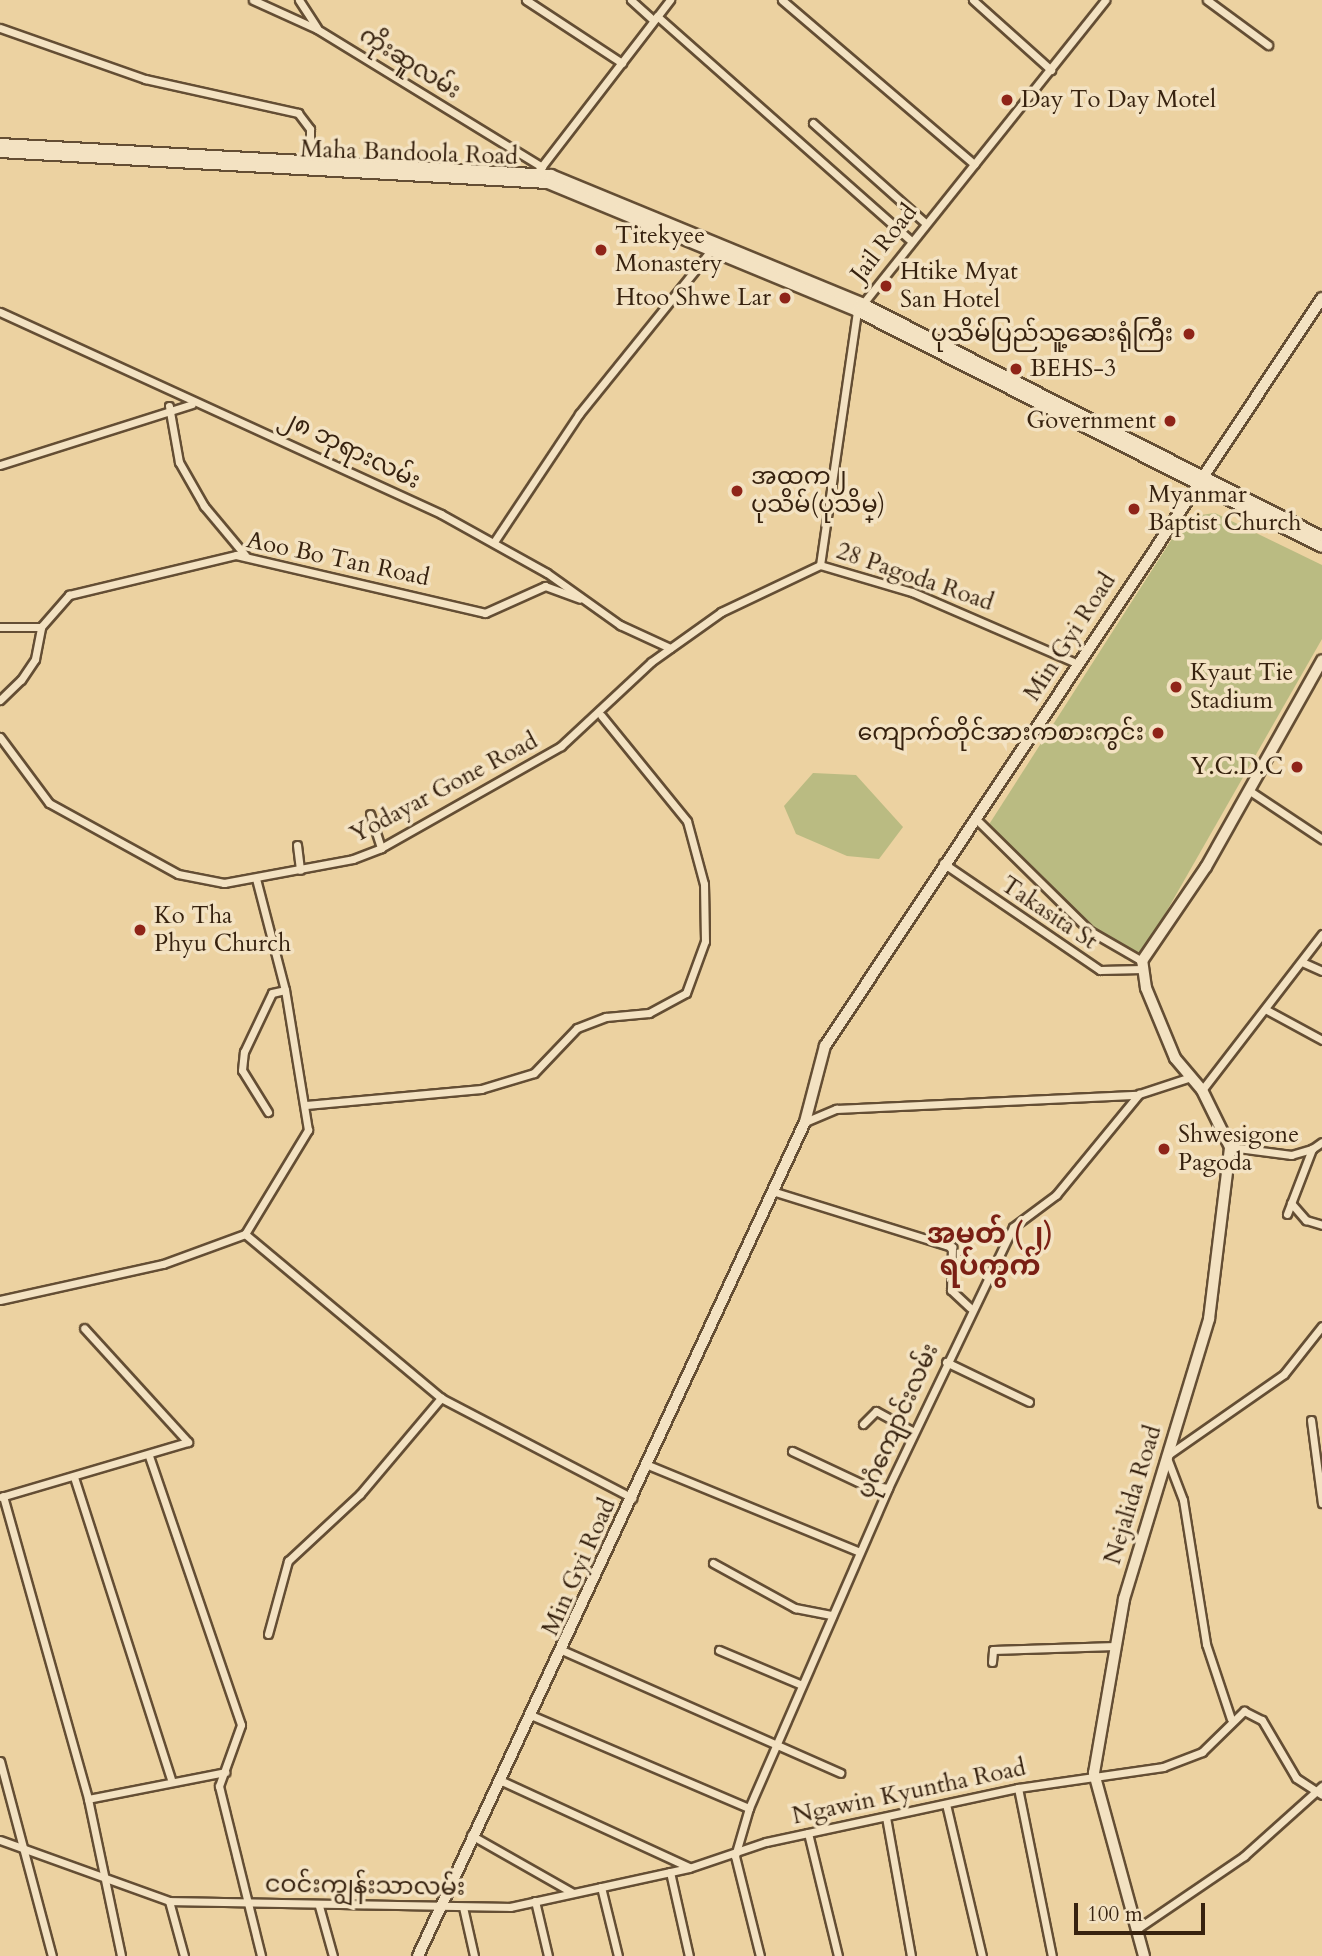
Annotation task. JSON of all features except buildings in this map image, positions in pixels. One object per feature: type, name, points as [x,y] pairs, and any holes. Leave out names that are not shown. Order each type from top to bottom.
[{"type":"main road","name":"Maha Bandoola Road","points":[[0,144],[310,168]]},
{"type":"main road","name":"Maha Bandoola Road","points":[[0,152],[310,168],[537,172],[859,307],[1198,480],[1322,547]]},
{"type":"main road","name":"Maha Bandoola Road","points":[[537,172],[859,307]]},
{"type":"main road","name":"Min Gyi Road","points":[[418,1956],[444,1907],[471,1835],[504,1782],[805,1122],[825,1046],[943,863],[1322,298]]},
{"type":"main road","name":"Maha Bandoola Road","points":[[1198,480],[1322,537]]},
{"type":"main road","points":[[1230,1147],[1202,1090],[1175,1058],[1142,965],[1250,791],[1322,660]]},
{"type":"main road","name":"Nejalida Road","points":[[1144,1956],[1140,1927],[1094,1773],[1115,1646],[1167,1456],[1209,1319],[1230,1147]]},
{"type":"street","name":"ကိုးဆူလမ်း","points":[[253,0],[317,29],[537,172]]},
{"type":"street","points":[[299,0],[317,29]]},
{"type":"street","points":[[526,0],[622,63]]},
{"type":"street","points":[[631,0],[909,239]]},
{"type":"street","points":[[537,172],[670,0]]},
{"type":"street","points":[[782,0],[974,164]]},
{"type":"street","points":[[973,0],[1051,69]]},
{"type":"street","name":"Jail Road","points":[[820,565],[859,307],[909,239],[974,164],[1105,0]]},
{"type":"street","points":[[1207,0],[1268,45]]},
{"type":"street","points":[[0,28],[145,79],[298,113],[310,130],[310,168]]},
{"type":"street","points":[[813,123],[924,222]]},
{"type":"street","points":[[494,542],[579,414],[713,248]]},
{"type":"street","name":"၂၈ ဘုရားလမ်း","points":[[0,312],[193,404],[255,424],[494,542],[595,604],[620,625],[670,648]]},
{"type":"street","points":[[0,465],[43,456],[169,406],[193,404]]},
{"type":"street","points":[[169,406],[179,462],[204,506],[245,556]]},
{"type":"street","name":"Aoo Bo Tan Road","points":[[0,700],[34,659],[41,627],[69,595],[245,556],[485,613],[545,586],[595,604]]},
{"type":"street","name":"28 Pagoda Road","points":[[670,648],[721,612],[820,565],[912,592],[1078,664]]},
{"type":"street","points":[[0,627],[41,627]]},
{"type":"street","name":"Yodayar Gone Road","points":[[0,737],[39,793],[74,818],[178,874],[224,883],[256,879],[381,848],[561,746],[601,715],[670,648]]},
{"type":"street","points":[[306,1105],[481,1088],[534,1073],[577,1028],[606,1017],[649,1013],[686,993],[705,941],[704,884],[687,821],[601,715]]},
{"type":"street","points":[[1250,791],[1322,839]]},
{"type":"street","points":[[370,814],[381,848]]},
{"type":"street","points":[[975,819],[1090,931],[1142,965]]},
{"type":"street","points":[[298,845],[300,870]]},
{"type":"street","name":"Takasita St","points":[[943,863],[1100,970],[1142,965]]},
{"type":"street","points":[[0,1300],[163,1264],[245,1234],[309,1130],[285,990],[256,879]]},
{"type":"street","points":[[1202,1090],[1322,934]]},
{"type":"street","points":[[1302,962],[1322,971]]},
{"type":"street","points":[[268,1112],[242,1070],[244,1052],[272,993],[285,990]]},
{"type":"street","points":[[1265,1009],[1322,1040]]},
{"type":"street","points":[[805,1122],[836,1109],[1139,1094],[1191,1077]]},
{"type":"street","name":"ပုဂံကျောင်းလမ်း","points":[[735,1856],[749,1808],[888,1488],[970,1308],[1013,1227],[1056,1195],[1139,1094]]},
{"type":"street","points":[[1230,1147],[1291,1156],[1312,1149],[1322,1142]]},
{"type":"street","points":[[1287,1214],[1312,1149]]},
{"type":"street","points":[[772,1191],[952,1247],[951,1290],[970,1308]]},
{"type":"street","points":[[1291,1203],[1306,1220],[1322,1226]]},
{"type":"street","points":[[245,1234],[441,1398],[633,1499]]},
{"type":"street","points":[[1322,1326],[1284,1374],[1167,1456],[1183,1500],[1206,1644],[1231,1719],[1244,1711],[1262,1720],[1282,1763],[1322,1795]]},
{"type":"street","points":[[84,1328],[184,1433],[188,1442],[149,1456],[1,1497],[88,1799],[101,1877],[121,1956]]},
{"type":"street","points":[[946,1362],[1029,1402]]},
{"type":"street","points":[[268,1634],[288,1561],[359,1494],[441,1398]]},
{"type":"street","points":[[863,1424],[876,1411],[914,1432]]},
{"type":"street","points":[[1311,1420],[1322,1503]]},
{"type":"street","points":[[792,1451],[862,1484],[888,1488]]},
{"type":"street","points":[[149,1456],[241,1725],[219,1786],[261,1956]]},
{"type":"street","points":[[648,1465],[860,1552]]},
{"type":"street","points":[[74,1477],[172,1779]]},
{"type":"street","points":[[713,1563],[795,1608],[832,1615]]},
{"type":"street","points":[[992,1662],[993,1650],[1115,1646]]},
{"type":"street","points":[[719,1650],[802,1685]]},
{"type":"street","points":[[564,1651],[775,1749],[840,1773]]},
{"type":"street","points":[[533,1716],[749,1808]]},
{"type":"street","name":"Ngawin Kyuntha Road","points":[[735,1856],[808,1833],[1018,1788],[1094,1773],[1110,1778],[1187,1760],[1212,1744],[1231,1719]]},
{"type":"street","points":[[0,1761],[20,1846],[52,1956]]},
{"type":"street","points":[[88,1799],[172,1779],[225,1772]]},
{"type":"street","points":[[504,1782],[689,1868]]},
{"type":"street","points":[[1140,1927],[1244,1856],[1314,1790],[1322,1786]]},
{"type":"street","points":[[1018,1788],[1052,1956]]},
{"type":"street","points":[[946,1804],[982,1956]]},
{"type":"street","points":[[886,1817],[911,1956]]},
{"type":"street","points":[[808,1833],[838,1956]]},
{"type":"street","points":[[471,1835],[573,1893]]},
{"type":"street","name":"ငဝင်းကျွန်းသာလမ်း","points":[[0,1840],[169,1901],[319,1906],[463,1907],[535,1901],[735,1856]]},
{"type":"street","points":[[735,1856],[760,1956]]},
{"type":"street","points":[[670,1872],[690,1956]]},
{"type":"street","points":[[601,1887],[618,1956]]},
{"type":"street","points":[[169,1901],[184,1956]]},
{"type":"street","points":[[535,1901],[548,1956]]},
{"type":"street","points":[[319,1906],[333,1956]]},
{"type":"street","points":[[463,1907],[474,1956]]},
{"type":"green space","name":"ကျောက်တိုင်အားကစားကွင်း","points":[[1215,513],[1322,565],[1322,639],[1141,956],[1125,959],[988,826],[1186,517]]},
{"type":"green space","points":[[813,773],[856,775],[903,827],[879,859],[847,856],[796,834],[784,806]]},
{"type":"place","name":"Day To Day Motel","points":[[1007,100]]},
{"type":"place","name":"Titekyee Monastery","points":[[601,250]]},
{"type":"place","name":"Htike Myat San Hotel","points":[[886,286]]},
{"type":"place","name":"Htoo Shwe Lar","points":[[785,298]]},
{"type":"place","name":"ပုသိမ်ပြည်သူ့ဆေးရုံကြီး","points":[[1189,334]]},
{"type":"place","name":"BEHS-3","points":[[1016,369]]},
{"type":"place","name":"Government","points":[[1170,421]]},
{"type":"place","name":"အထက၂ ပုသိမ်(ပုသိမ္)","points":[[737,491]]},
{"type":"place","name":"Myanmar Baptist Church","points":[[1134,509]]},
{"type":"place","name":"Kyaut Tie Stadium","points":[[1176,687]]},
{"type":"place","name":"ကျောက်တိုင်အားကစားကွင်း","points":[[1158,733]]},
{"type":"place","name":"Y.C.D.C","points":[[1297,767]]},
{"type":"place","name":"Ko Tha Phyu Church","points":[[140,930]]},
{"type":"place","name":"Shwesigone Pagoda","points":[[1164,1149]]},
{"type":"district","name":"အမှတ် (၂) ရပ်ကွက်","points":[[990,1250]]}]
